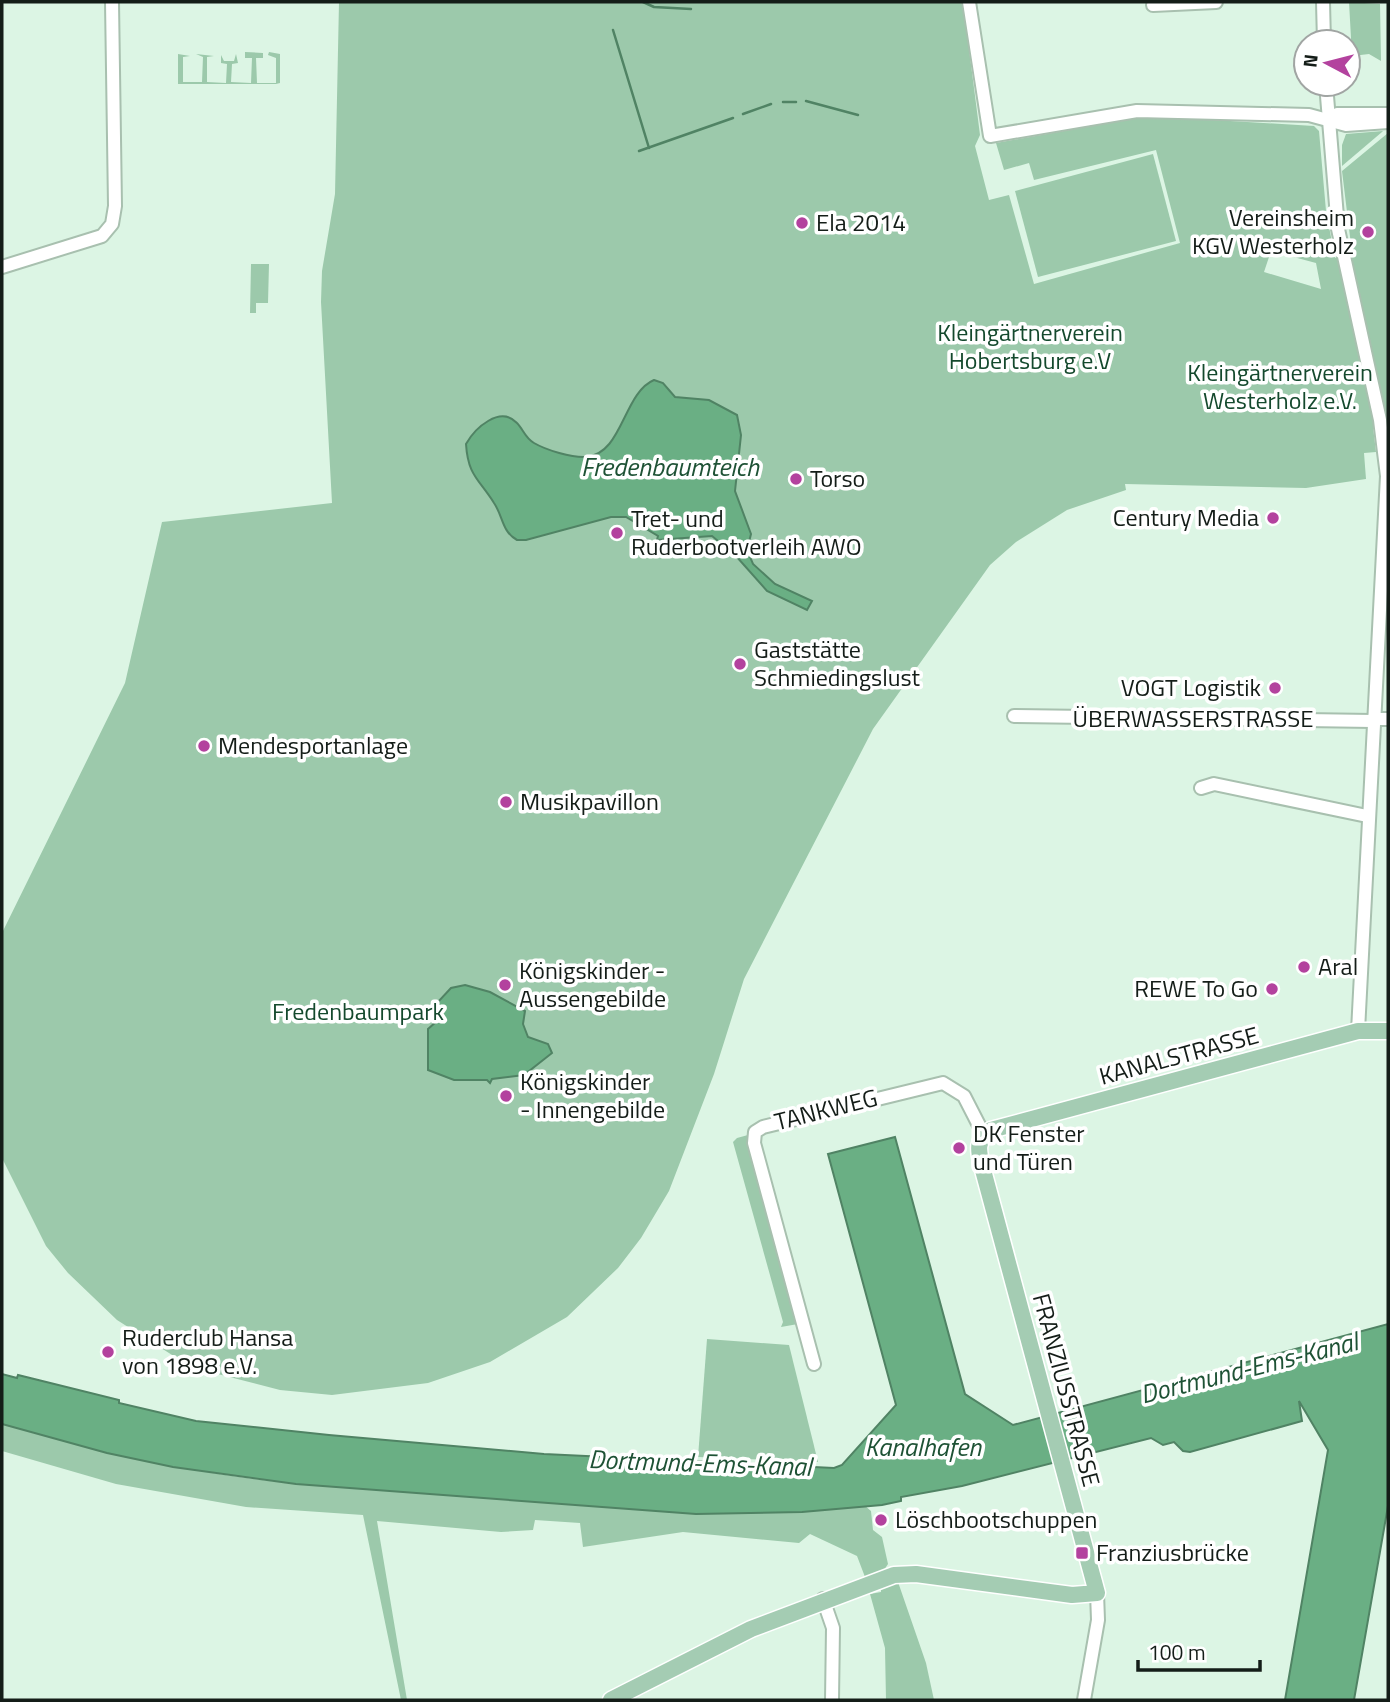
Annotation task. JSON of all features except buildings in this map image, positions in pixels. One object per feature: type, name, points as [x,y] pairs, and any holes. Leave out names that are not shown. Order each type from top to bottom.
[{"type":"main road","name":"KANALSTRASSE","points":[[984,1135],[991,1130],[1358,1031],[1388,1031]]},
{"type":"main road","name":"FRANZIUSSTRASSE","points":[[984,1135],[978,1148],[983,1170],[1097,1593]]},
{"type":"main road","points":[[611,1700],[751,1629],[823,1600],[901,1574],[1072,1595],[1097,1593]]},
{"type":"street","points":[[2,267],[102,236],[112,224],[115,206],[112,2]]},
{"type":"street","points":[[969,2],[990,136],[1137,111],[1223,111],[1329,118],[1346,125],[1388,122]]},
{"type":"street","points":[[1153,5],[1216,2]]},
{"type":"street","points":[[1322,2],[1323,28]]},
{"type":"street","points":[[1327,98],[1341,246],[1384,447],[1387,516],[1367,816],[1358,1031]]},
{"type":"street","points":[[1329,118],[1337,114],[1388,114]]},
{"type":"street","name":"ÜBERWASSERSTRASSE","points":[[1014,716],[1388,719]]},
{"type":"street","points":[[1200,788],[1214,784],[1367,816]]},
{"type":"street","name":"TANKWEG","points":[[814,1364],[754,1143],[755,1132],[763,1127],[943,1083],[964,1096],[984,1135]]},
{"type":"street","name":"FRANZIUSSTRASSE","points":[[1084,1700],[1098,1620],[1097,1593]]},
{"type":"street","points":[[823,1600],[833,1628],[832,1700]]},
{"type":"green space","name":"Fredenbaumpark","points":[[339,2],[963,2],[980,135],[975,146],[989,200],[1009,195],[1034,284],[1180,243],[1156,150],[1034,180],[1029,163],[1004,170],[996,143],[1147,116],[1314,126],[1319,131],[1326,211],[1335,258],[1352,253],[1342,171],[1388,133],[1388,421],[1387,415],[1373,427],[1376,452],[1364,453],[1366,479],[1306,488],[1125,484],[1126,490],[1067,510],[1016,542],[990,565],[873,729],[744,979],[714,1074],[669,1191],[641,1238],[618,1268],[567,1317],[490,1362],[428,1383],[332,1395],[280,1390],[210,1372],[180,1360],[117,1320],[68,1273],[46,1246],[2,1158],[2,933],[125,683],[162,522],[332,503],[321,302],[322,271],[335,194]],"holes":[[[1271,251],[1316,263],[1321,289],[1264,272]]]},
{"type":"green space","points":[[1349,2],[1380,4],[1381,61],[1369,54],[1362,55],[1362,28],[1350,28]]},
{"type":"green space","points":[[245,52],[263,53],[263,58],[256,58],[257,83],[276,83],[276,58],[268,55],[269,52],[280,54],[280,83],[178,84],[178,54],[190,56],[183,57],[183,82],[202,82],[203,57],[196,54],[214,56],[207,57],[207,82],[226,83],[227,64],[221,63],[221,55],[224,61],[234,61],[236,54],[238,63],[232,64],[231,82],[251,83],[252,58],[245,58]]},
{"type":"green space","points":[[1383,131],[1342,166],[1342,145],[1346,134]]},
{"type":"green space","points":[[1153,154],[1176,241],[1038,277],[1015,191]]},
{"type":"green space","points":[[251,264],[269,264],[268,303],[256,303],[256,313],[250,313]]},
{"type":"green space","points":[[748,1135],[798,1324],[781,1327],[783,1322],[733,1142]]},
{"type":"green space","points":[[707,1339],[789,1345],[818,1462],[698,1457]]},
{"type":"green space","points":[[2,1424],[148,1461],[296,1484],[696,1514],[802,1512],[864,1505],[871,1511],[873,1530],[882,1537],[888,1564],[884,1570],[865,1577],[857,1556],[810,1534],[799,1543],[683,1532],[583,1547],[580,1523],[535,1520],[533,1530],[501,1532],[377,1521],[407,1700],[401,1700],[363,1515],[246,1507],[116,1484],[2,1451]]},
{"type":"green space","points":[[898,1582],[926,1663],[934,1700],[886,1700],[885,1648],[870,1594],[881,1592],[881,1587]]},
{"type":"water","name":"Fredenbaumteich","points":[[654,380],[663,383],[675,397],[709,400],[737,415],[741,435],[735,491],[751,534],[747,550],[753,564],[775,584],[812,601],[807,610],[767,591],[736,556],[712,536],[657,540],[658,536],[626,517],[611,517],[526,540],[517,540],[508,533],[497,508],[469,463],[466,444],[475,431],[489,421],[503,416],[517,423],[528,439],[539,446],[567,455],[586,457],[608,446],[636,397]]},
{"type":"water","points":[[465,985],[490,992],[525,1011],[523,1024],[528,1037],[548,1044],[552,1053],[524,1075],[492,1079],[490,1083],[487,1080],[454,1080],[428,1070],[428,1029],[437,1021],[436,1004],[451,988]]},
{"type":"water","points":[[895,1137],[965,1394],[1013,1425],[1388,1324],[1388,1506],[1354,1700],[1285,1700],[1328,1450],[1299,1401],[1302,1421],[1190,1452],[1183,1451],[1174,1442],[1163,1445],[1151,1438],[962,1486],[901,1497],[901,1501],[882,1505],[802,1512],[696,1514],[296,1484],[173,1467],[107,1453],[2,1424],[2,1374],[17,1378],[18,1375],[196,1421],[544,1454],[834,1468],[842,1465],[896,1405],[828,1154]]},
{"type":"waterway","points":[[643,2],[654,7],[691,9]]},
{"type":"waterway","points":[[613,30],[649,148]]},
{"type":"waterway","points":[[806,101],[858,115]]},
{"type":"waterway","points":[[783,102],[796,102]]},
{"type":"waterway","points":[[743,114],[771,104]]},
{"type":"waterway","points":[[639,151],[733,118]]},
{"type":"place","name":"Ela 2014","points":[[802,223]]},
{"type":"place","name":"Vereinsheim KGV Westerholz","points":[[1368,232]]},
{"type":"place","name":"Torso","points":[[796,479]]},
{"type":"place","name":"Century Media","points":[[1273,518]]},
{"type":"place","name":"Tret- und Ruderbootverleih AWO","points":[[617,533]]},
{"type":"place","name":"Gaststätte Schmiedingslust","points":[[740,664]]},
{"type":"place","name":"VOGT Logistik","points":[[1275,688]]},
{"type":"place","name":"Mendesportanlage","points":[[204,746]]},
{"type":"place","name":"Musikpavillon","points":[[506,802]]},
{"type":"place","name":"Aral","points":[[1304,967]]},
{"type":"place","name":"Königskinder - Aussengebilde","points":[[505,985]]},
{"type":"place","name":"REWE To Go","points":[[1272,989]]},
{"type":"place","name":"Königskinder - Innengebilde","points":[[506,1096]]},
{"type":"place","name":"DK Fenster und Türen","points":[[959,1148]]},
{"type":"place","name":"Ruderclub Hansa von 1898 e.V.","points":[[108,1352]]},
{"type":"place","name":"Löschbootschuppen","points":[[881,1520]]},
{"type":"place","name":"Franziusbrücke","points":[[1082,1553]]},
{"type":"park label","name":"Kleingärtnerverein Hobertsburg e.V","points":[[1030,347]]},
{"type":"park label","name":"Kleingärtnerverein Westerholz e.V.","points":[[1280,387]]},
{"type":"water label","name":"Dortmund-Ems-Kanal","points":[[1249,1368]]},
{"type":"water label","name":"Kanalhafen","points":[[923,1447]]},
{"type":"water label","name":"Dortmund-Ems-Kanal","points":[[700,1463]]}]
